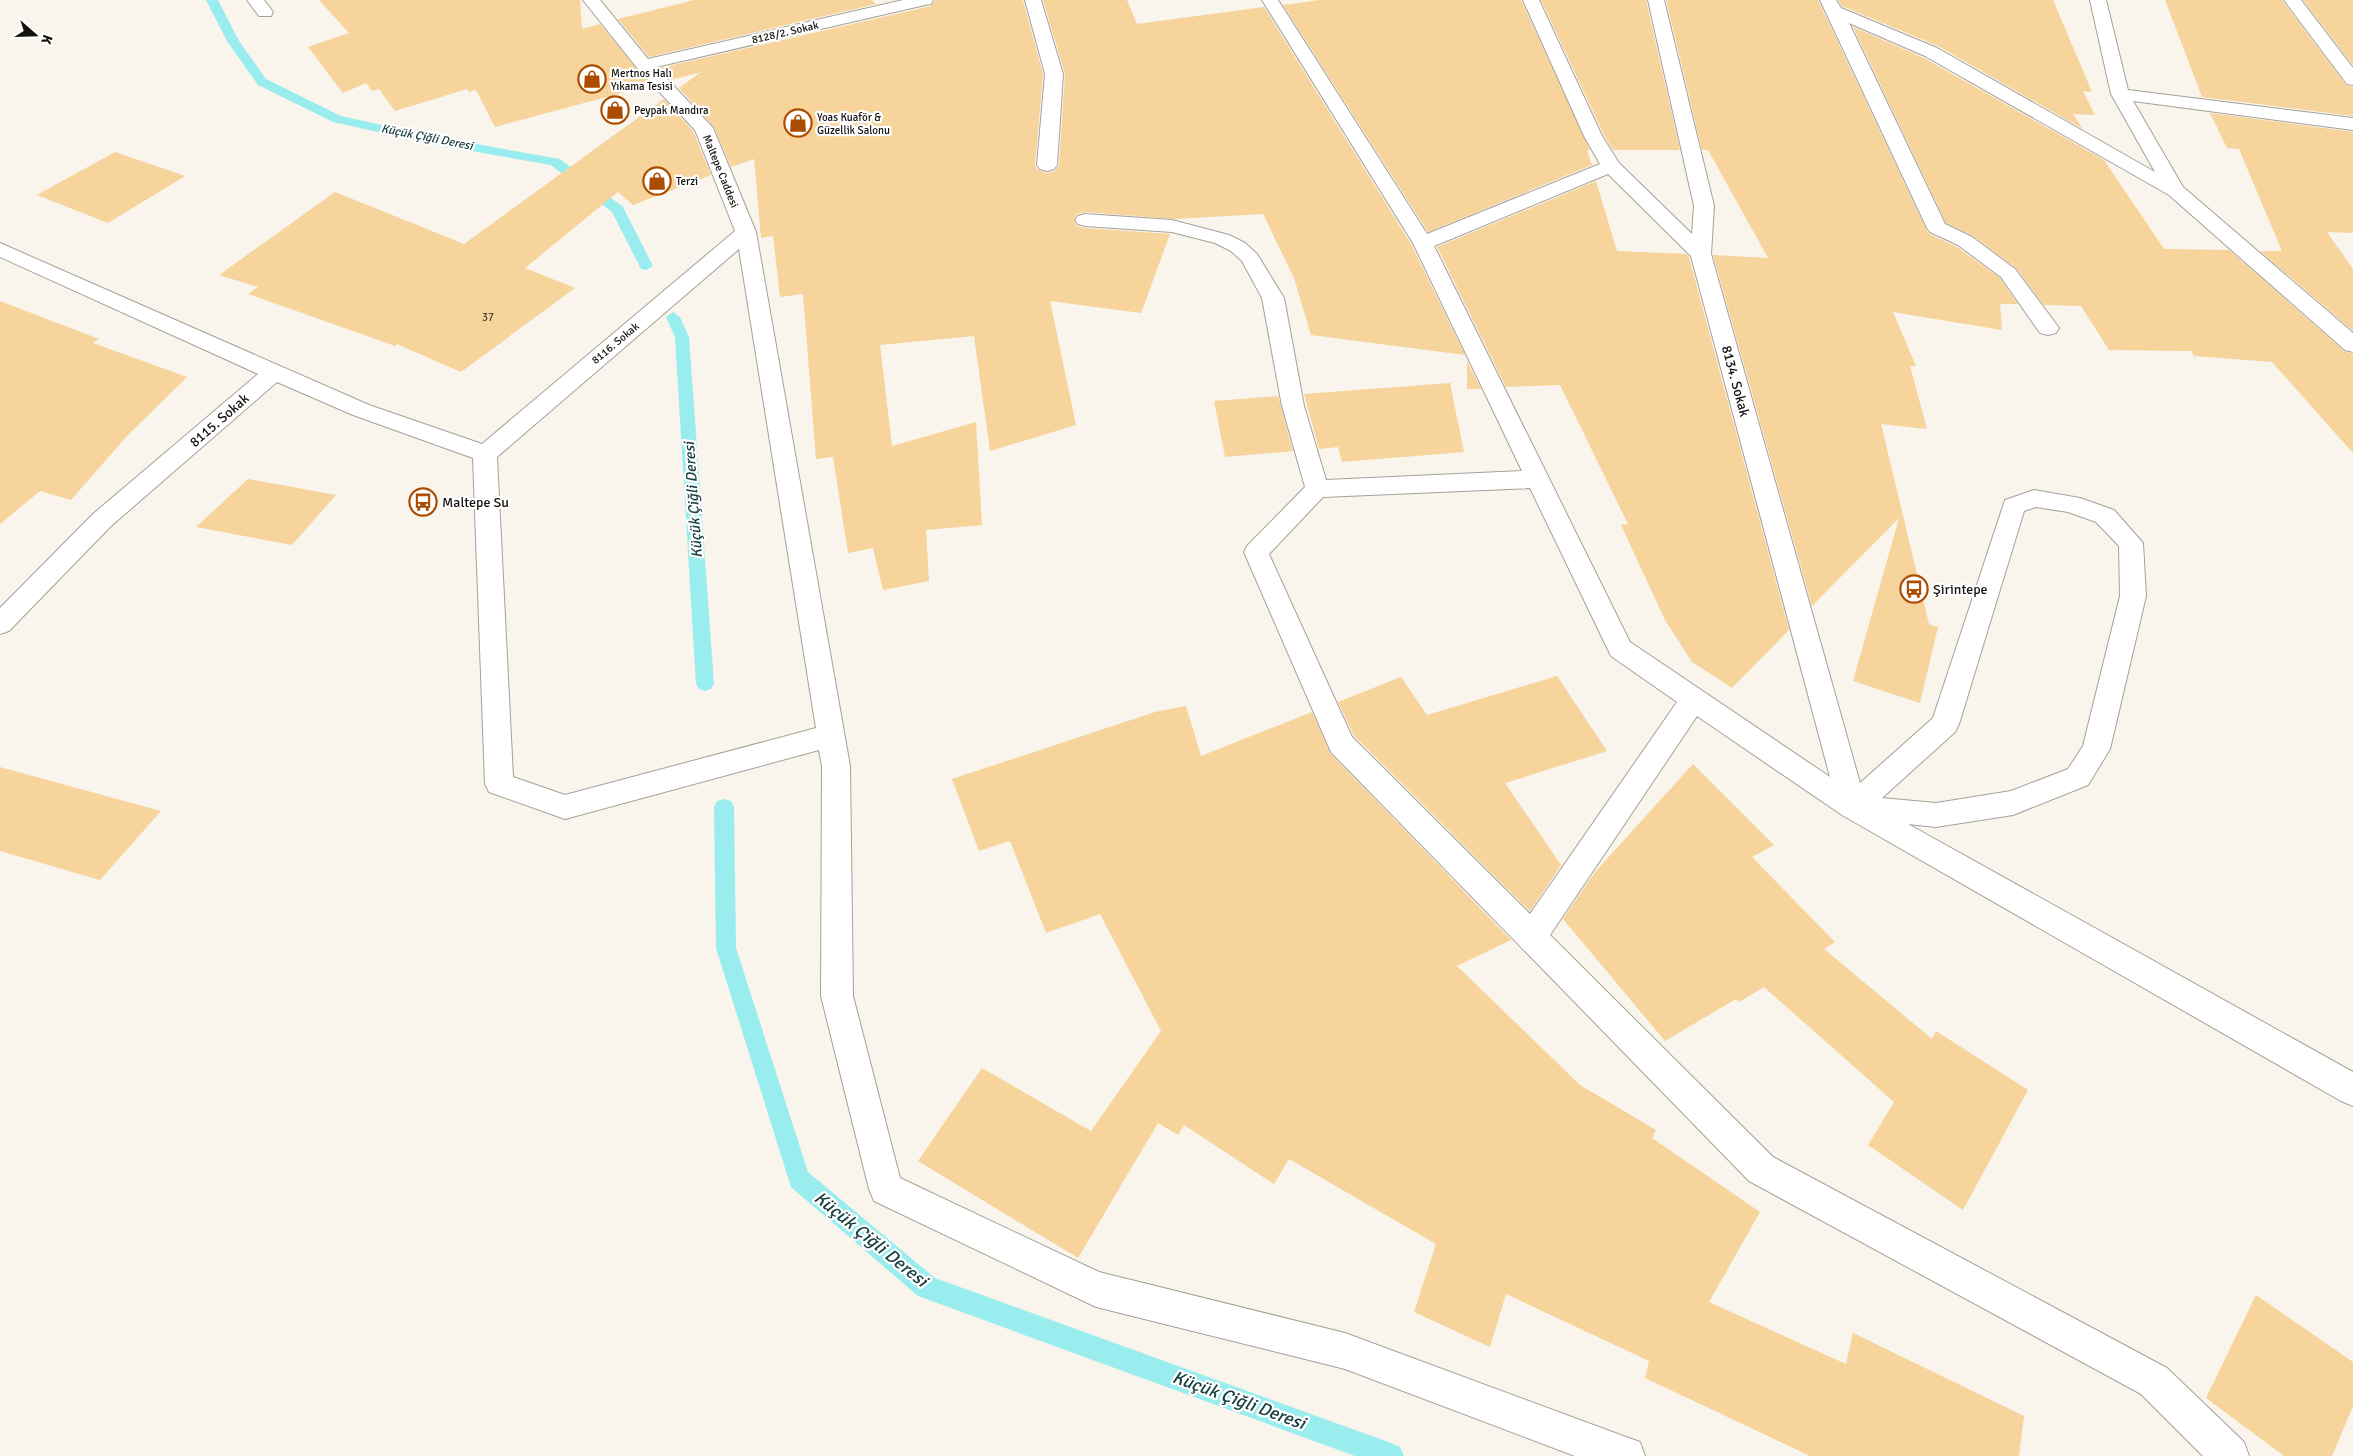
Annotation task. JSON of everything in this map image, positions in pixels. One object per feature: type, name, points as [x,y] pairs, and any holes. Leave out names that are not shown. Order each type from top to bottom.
[{"type":"street","name":"Maltepe Caddesi","points":[[591,0],[644,65],[704,128],[746,232],[829,736],[836,766],[838,996],[886,1189],[1096,1289],[1345,1351],[1626,1456]]},
{"type":"street","name":"8128/2. Sokak","points":[[644,65],[925,0]]},
{"type":"street","points":[[1033,0],[1054,74],[1047,165]]},
{"type":"street","points":[[1270,0],[1423,243],[1620,649],[1852,806],[2100,949],[2353,1090]]},
{"type":"street","points":[[1532,0],[1593,136],[1611,166],[1701,254]]},
{"type":"street","points":[[1656,0],[1704,206],[1701,254]]},
{"type":"street","points":[[2098,0],[2120,94],[2175,190]]},
{"type":"street","points":[[2292,0],[2353,80]]},
{"type":"street","points":[[1832,6],[1932,52],[2175,190],[2353,345]]},
{"type":"street","points":[[1832,6],[1937,228],[1966,241],[2008,273],[2048,328]]},
{"type":"street","points":[[2120,94],[2353,124]]},
{"type":"street","points":[[1423,243],[1611,166]]},
{"type":"street","points":[[1085,220],[1172,226],[1222,239],[1238,248],[1250,258],[1273,298],[1293,406],[1317,489]]},
{"type":"street","name":"8116. Sokak","points":[[485,454],[746,232]]},
{"type":"street","points":[[0,249],[360,410],[485,454],[499,784],[566,807],[829,736]]},
{"type":"street","name":"8134. Sokak","points":[[1701,254],[1852,806]]},
{"type":"street","name":"8115. Sokak","points":[[0,624],[102,520],[274,372]]},
{"type":"street","points":[[1537,479],[1317,489],[1256,552],[1341,744],[1761,1169],[2154,1381],[2230,1456]]},
{"type":"street","points":[[2034,498],[2071,504],[2105,516],[2131,543],[2133,596],[2096,750],[2078,777],[2012,804],[1936,815],[1852,806],[1945,724],[2014,506],[2034,498]]},
{"type":"street","points":[[1531,938],[1694,698]]},
{"type":"building","points":[[319,0],[580,0],[582,29],[600,24],[651,85],[495,127],[476,90],[469,92],[467,89],[395,111],[379,89],[372,91],[366,83],[343,93],[308,47],[349,33]]},
{"type":"building","points":[[694,0],[872,0],[876,4],[649,57],[618,19]]},
{"type":"building","points":[[935,0],[1023,0],[1043,74],[1035,165],[1038,170],[1046,173],[1055,171],[1059,165],[1065,74],[1043,0],[1127,0],[1137,24],[1264,7],[1411,244],[1465,355],[1311,335],[1294,278],[1263,214],[1175,219],[1085,212],[1077,214],[1074,221],[1077,226],[1084,228],[1170,234],[1141,313],[1050,301],[1076,425],[990,451],[974,336],[880,345],[892,446],[976,422],[982,525],[926,530],[929,581],[883,590],[873,548],[848,553],[833,457],[816,459],[803,294],[780,297],[773,236],[761,238],[754,159],[731,167],[714,127],[679,88],[701,72],[671,80],[660,68],[931,6]]},
{"type":"building","points":[[1320,0],[1521,0],[1590,150],[1587,150],[1592,165],[1428,232],[1283,5]]},
{"type":"building","points":[[1541,0],[1646,0],[1680,150],[1613,150],[1604,135]]},
{"type":"building","points":[[1666,0],[1818,0],[1929,234],[1957,247],[2000,278],[2018,304],[2000,304],[2002,330],[1893,312],[1916,366],[1910,366],[1927,429],[1881,424],[1929,624],[1938,627],[1920,703],[1853,681],[1899,518],[1812,606],[1713,255],[1768,258],[1708,150],[1702,150]]},
{"type":"building","points":[[1838,0],[2053,0],[2092,92],[2083,91],[2095,115],[2073,114],[2083,129],[1938,46],[1842,6]]},
{"type":"building","points":[[2165,0],[2282,0],[2346,85],[2353,87],[2353,116],[2202,97]]},
{"type":"building","points":[[2303,0],[2353,0],[2353,65]]},
{"type":"building","points":[[1853,27],[1924,58],[2104,160],[2164,249],[2229,250],[2344,351],[2353,354],[2353,453],[2272,362],[2194,356],[2191,351],[2109,350],[2081,306],[2044,305],[2016,268],[1973,236],[1946,223]]},
{"type":"building","points":[[664,99],[693,131],[711,175],[633,205],[618,192],[525,268],[575,288],[461,372],[397,344],[395,346],[248,294],[258,287],[219,275],[335,192],[464,244]]},
{"type":"building","points":[[2210,113],[2353,132],[2353,233],[2327,232],[2353,269],[2353,331],[2260,251],[2282,251],[2239,149],[2227,148]]},
{"type":"building","points":[[115,152],[185,176],[108,223],[37,195]]},
{"type":"building","points":[[1596,181],[1617,251],[1687,254],[1689,257],[1789,630],[1732,688],[1692,662],[1665,620],[1621,525],[1628,524],[1560,385],[1506,387],[1437,247]]},
{"type":"building","points":[[0,301],[99,339],[93,343],[187,377],[127,436],[71,500],[40,491],[0,524]]},
{"type":"building","points":[[1467,361],[1481,389],[1467,389]]},
{"type":"building","points":[[1450,383],[1464,452],[1342,462],[1338,447],[1319,449],[1304,394]]},
{"type":"building","points":[[1278,396],[1293,451],[1225,457],[1214,401]]},
{"type":"building","points":[[248,479],[336,495],[292,545],[196,527]]},
{"type":"building","points":[[1557,676],[1607,751],[1505,783],[1561,865],[1530,911],[1354,736],[1338,702],[1401,677],[1427,715]]},
{"type":"building","points":[[1186,706],[1201,756],[1312,712],[1330,753],[1511,940],[1457,966],[1580,1085],[1656,1130],[1652,1138],[1760,1212],[1709,1302],[1846,1364],[1853,1333],[2024,1416],[2019,1456],[1810,1456],[1645,1378],[1649,1361],[1506,1294],[1490,1347],[1414,1312],[1436,1244],[1289,1159],[1274,1184],[1184,1125],[1178,1135],[1158,1123],[1078,1258],[918,1161],[982,1068],[1091,1131],[1161,1031],[1100,914],[1046,933],[1010,841],[979,851],[952,779],[1155,712]]},
{"type":"building","points":[[1693,764],[1774,845],[1752,857],[1835,942],[1824,949],[1932,1039],[1936,1031],[2028,1090],[1963,1210],[1868,1145],[1894,1102],[1764,987],[1739,1002],[1736,999],[1665,1041],[1563,919],[1595,872]]},
{"type":"building","points":[[0,767],[161,811],[100,880],[0,851]]},
{"type":"building","points":[[2256,1295],[2353,1362],[2353,1406],[2332,1456],[2284,1456],[2206,1398]]},
{"type":"waterway","name":"Küçük Çiğli Deresi","points":[[212,0],[233,41],[262,82],[337,119],[437,141],[555,162],[618,210],[646,266]]},
{"type":"waterway","name":"Küçük Çiğli Deresi","points":[[673,317],[682,337],[705,684]]},
{"type":"waterway","name":"Küçük Çiğli Deresi","points":[[724,807],[726,948],[799,1179],[927,1287],[1391,1456]]},
{"type":"place","name":"Mertnos Halı Yıkama Tesisi","points":[[592,79]]},
{"type":"place","name":"Peypak Mandıra","points":[[615,110]]},
{"type":"place","name":"Yoas Kuaför & Güzellik Salonu","points":[[798,123]]},
{"type":"place","name":"Terzi","points":[[657,181]]},
{"type":"place","name":"Maltepe Su","points":[[423,502]]},
{"type":"place","name":"Şirintepe","points":[[1914,589]]}]
